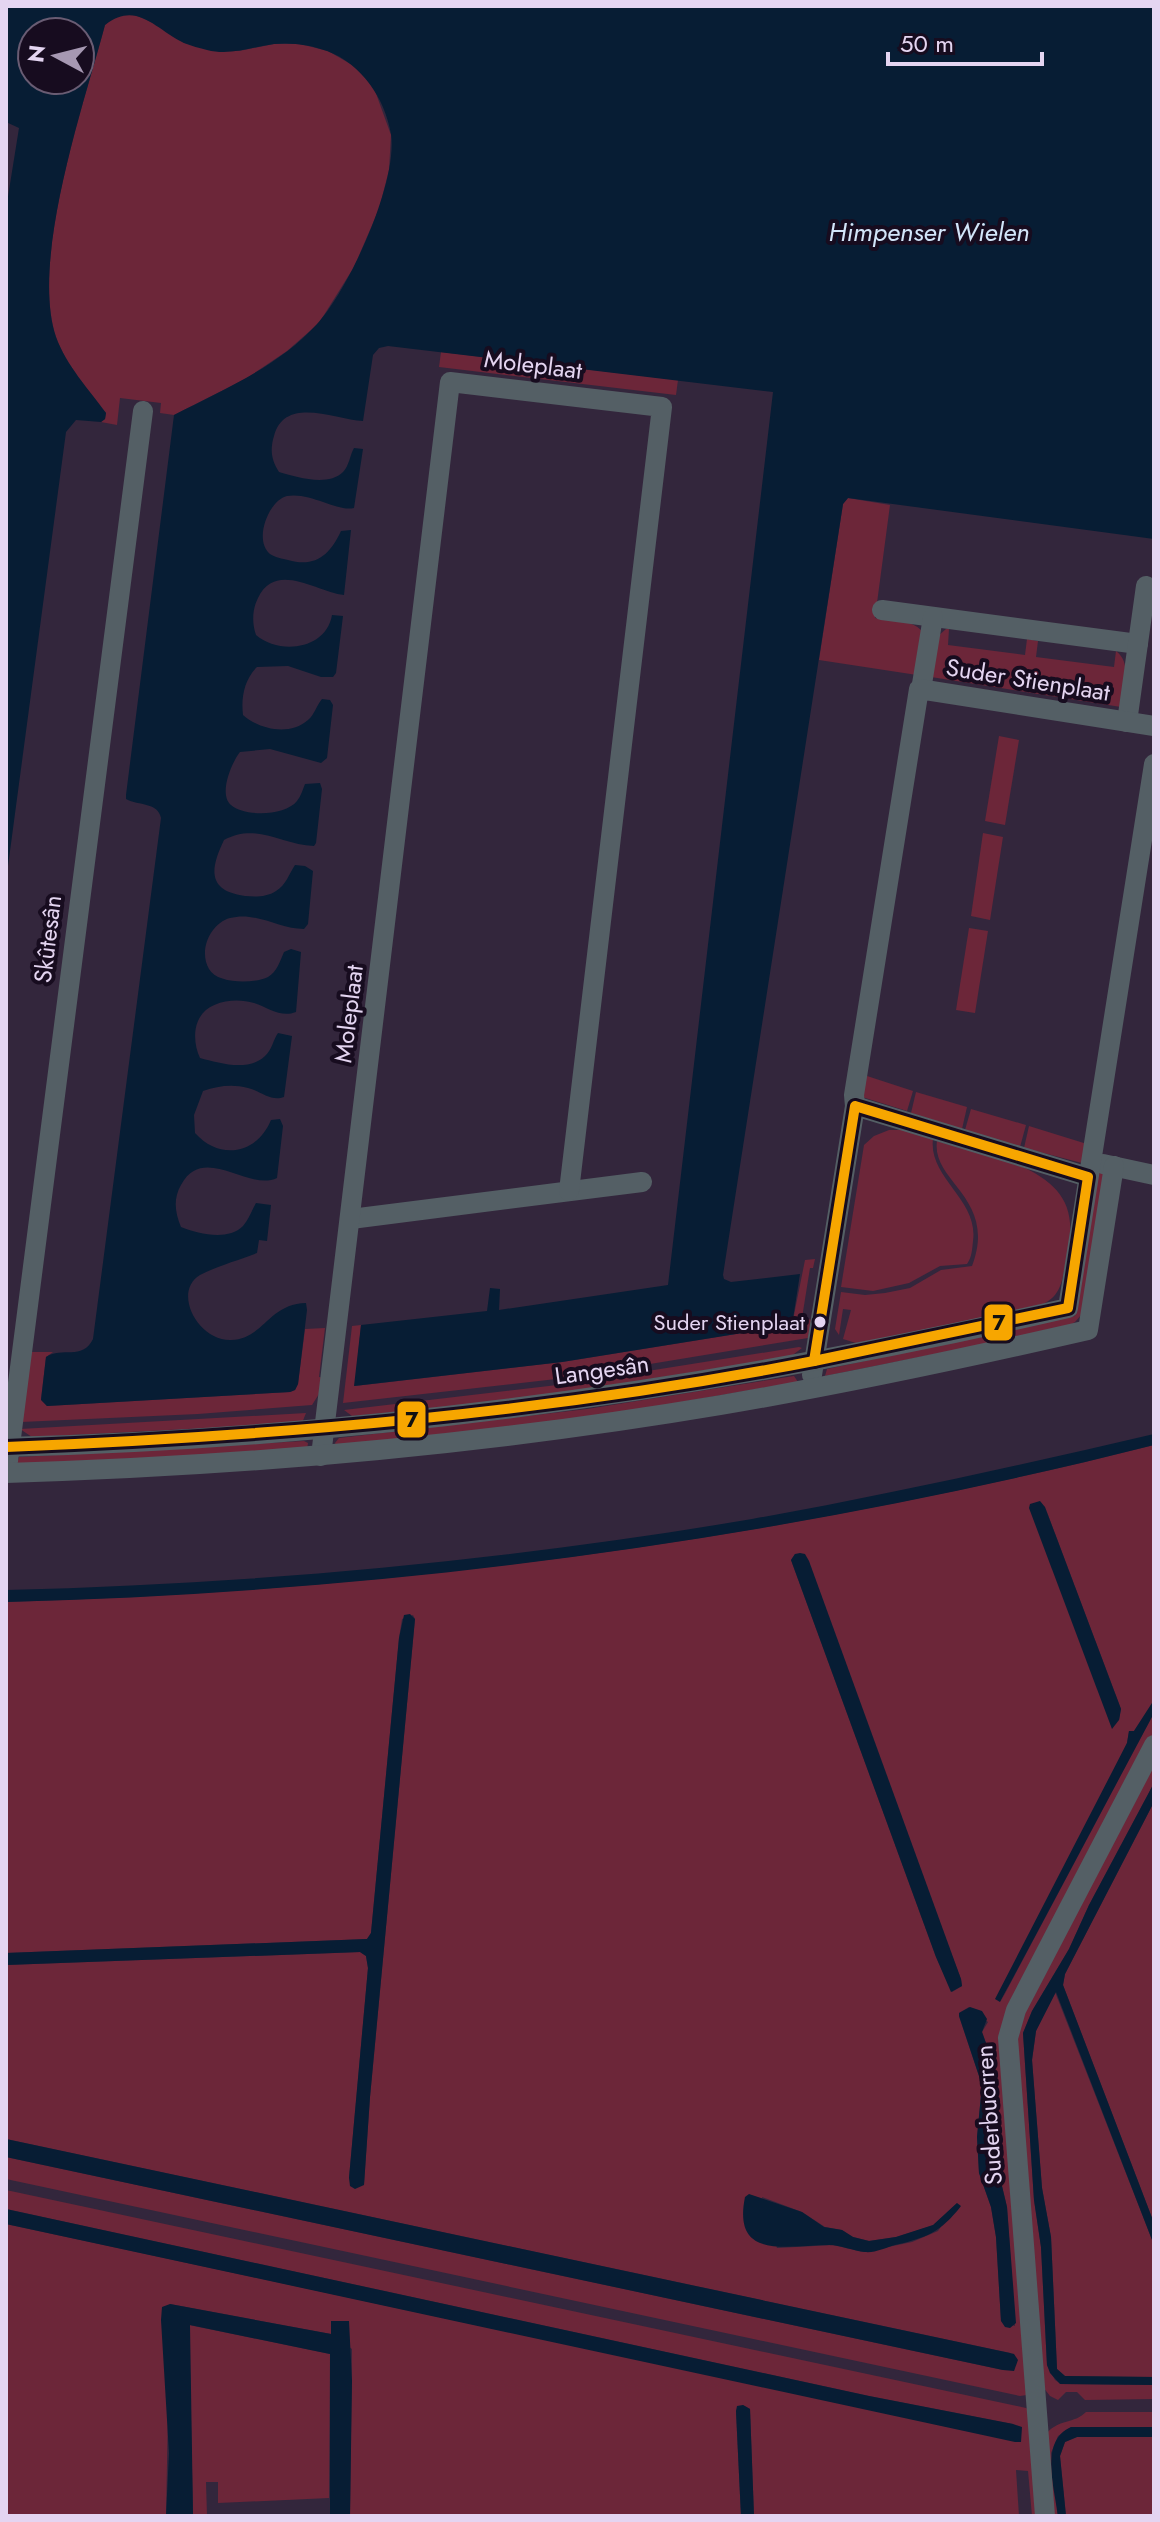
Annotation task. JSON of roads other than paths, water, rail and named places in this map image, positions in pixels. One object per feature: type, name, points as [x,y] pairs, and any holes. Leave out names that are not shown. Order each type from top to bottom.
[{"type":"street","name":"Moleplaat","points":[[321,1456],[450,382],[662,407],[569,1191]]},
{"type":"street","name":"Skûtesân","points":[[6,1473],[143,411]]},
{"type":"street","name":"Suder Stienplaat","points":[[1127,722],[1146,586]]},
{"type":"street","name":"Suder Stienplaat","points":[[882,610],[1138,644]]},
{"type":"street","name":"Suder Stienplaat","points":[[809,1389],[919,689],[933,617]]},
{"type":"street","name":"Suder Stienplaat","points":[[921,690],[1154,726]]},
{"type":"street","points":[[1090,1169],[1154,764]]},
{"type":"street","points":[[855,1106],[1090,1169],[1114,1166],[1154,1175]]},
{"type":"street","points":[[6,1473],[227,1464],[552,1430],[809,1389],[1088,1330],[1114,1166]]},
{"type":"street","name":"Langesân","points":[[8,1447],[165,1441],[325,1429],[586,1399],[814,1362],[1068,1308],[1090,1169]]},
{"type":"street","points":[[351,1219],[642,1182]]},
{"type":"street","name":"Suderbuorren","points":[[1045,2516],[1008,2038],[1016,2010],[1154,1745]]},
{"type":"water","name":"Himpenser Wielen","points":[[6,6],[1154,6],[1154,539],[848,498],[843,504],[723,1275],[731,1282],[800,1274],[792,1325],[562,1362],[354,1386],[361,1325],[487,1311],[490,1288],[500,1289],[499,1310],[668,1285],[773,392],[388,346],[379,348],[373,355],[363,421],[300,413],[289,416],[280,424],[272,445],[273,459],[279,472],[321,480],[337,477],[347,467],[354,448],[363,449],[354,508],[287,496],[280,499],[269,512],[263,531],[265,548],[270,554],[306,562],[327,553],[341,531],[351,530],[344,595],[298,582],[275,581],[258,598],[253,621],[256,635],[289,647],[311,642],[328,627],[332,615],[343,616],[336,673],[333,677],[321,677],[288,666],[257,667],[246,683],[243,696],[243,715],[275,729],[301,725],[310,718],[322,699],[330,700],[333,705],[327,758],[321,763],[270,749],[240,752],[226,786],[227,800],[231,805],[246,812],[265,813],[284,810],[298,799],[305,784],[320,783],[316,843],[314,846],[302,845],[258,834],[236,835],[224,840],[214,869],[218,884],[245,896],[261,896],[279,889],[295,865],[313,871],[308,924],[304,929],[258,918],[230,918],[212,931],[205,954],[209,969],[220,978],[254,981],[271,975],[284,952],[291,949],[301,952],[296,1012],[280,1013],[238,1000],[222,1002],[202,1014],[196,1030],[200,1058],[233,1065],[258,1061],[269,1051],[278,1033],[292,1036],[284,1097],[270,1097],[242,1087],[214,1088],[203,1091],[194,1115],[195,1133],[215,1148],[226,1150],[247,1146],[257,1140],[271,1120],[280,1119],[283,1126],[277,1178],[265,1181],[214,1168],[202,1168],[191,1173],[181,1185],[176,1200],[181,1227],[213,1235],[237,1231],[256,1203],[271,1205],[267,1241],[259,1240],[257,1253],[200,1275],[188,1292],[189,1303],[199,1324],[208,1333],[231,1340],[251,1334],[283,1309],[306,1303],[298,1384],[290,1392],[47,1406],[41,1400],[46,1357],[83,1350],[93,1339],[161,818],[156,809],[126,799],[126,795],[174,415],[268,365],[302,339],[330,308],[369,234],[379,206],[391,155],[391,134],[383,108],[370,84],[351,65],[327,51],[287,43],[216,52],[184,43],[146,19],[127,15],[105,25],[96,57],[96,16],[16,16],[16,96],[85,96],[55,225],[50,305],[60,347],[106,413],[101,422],[76,420],[66,432],[6,881],[6,209],[19,128],[6,122]]},
{"type":"water","points":[[1154,1434],[1154,1445],[1013,1479],[728,1534],[440,1573],[296,1587],[6,1602],[6,1590],[287,1576],[473,1558],[659,1534],[853,1500]]},
{"type":"water","points":[[1040,1501],[1045,1507],[1121,1709],[1119,1720],[1112,1729],[1029,1508],[1030,1504]]},
{"type":"water","points":[[800,1553],[805,1554],[809,1561],[961,1979],[962,1986],[951,1992],[791,1560]]},
{"type":"water","points":[[410,1614],[415,1619],[364,2185],[355,2189],[350,2186],[349,2178],[368,1968],[366,1956],[360,1952],[6,1965],[6,1953],[367,1939],[371,1933],[399,1638],[404,1615]]},
{"type":"water","points":[[1154,1700],[1154,1713],[1000,2002],[995,1999],[1127,1743],[1129,1731],[1134,1731]]},
{"type":"water","points":[[1154,1783],[1154,1802],[1065,1974],[1063,1985],[1154,2223],[1154,2245],[1056,1992],[1036,2031],[1032,2060],[1042,2188],[1051,2237],[1057,2369],[1065,2376],[1154,2377],[1154,2385],[1060,2384],[1047,2365],[1041,2247],[1034,2200],[1023,2033]]},
{"type":"water","points":[[970,2007],[982,2011],[987,2019],[982,2032],[995,2068],[998,2098],[994,2141],[1007,2207],[1016,2323],[1010,2328],[1001,2321],[996,2237],[991,2207],[979,2173],[977,2137],[982,2085],[959,2016]]},
{"type":"water","points":[[6,2139],[1010,2353],[1018,2360],[1014,2371],[1003,2370],[6,2157]]},
{"type":"water","points":[[749,2194],[802,2212],[824,2227],[842,2230],[869,2241],[896,2237],[933,2225],[957,2203],[961,2206],[940,2228],[924,2236],[865,2252],[834,2245],[781,2247],[755,2240],[747,2232],[743,2217],[745,2197]]},
{"type":"water","points":[[6,2209],[869,2396],[1013,2424],[1022,2427],[1021,2442],[6,2224]]},
{"type":"water","points":[[170,2304],[331,2334],[331,2321],[349,2321],[352,2381],[350,2516],[330,2516],[330,2354],[190,2325],[193,2516],[166,2516],[169,2453],[161,2320],[162,2307]]},
{"type":"water","points":[[737,2406],[750,2409],[754,2516],[741,2516],[736,2411]]},
{"type":"water","points":[[1071,2427],[1154,2427],[1154,2437],[1077,2437],[1065,2442],[1060,2456],[1066,2516],[1058,2516],[1052,2479],[1052,2454],[1061,2434]]},
{"type":"place","name":"Suder Stienplaat","points":[[820,1322]]}]
